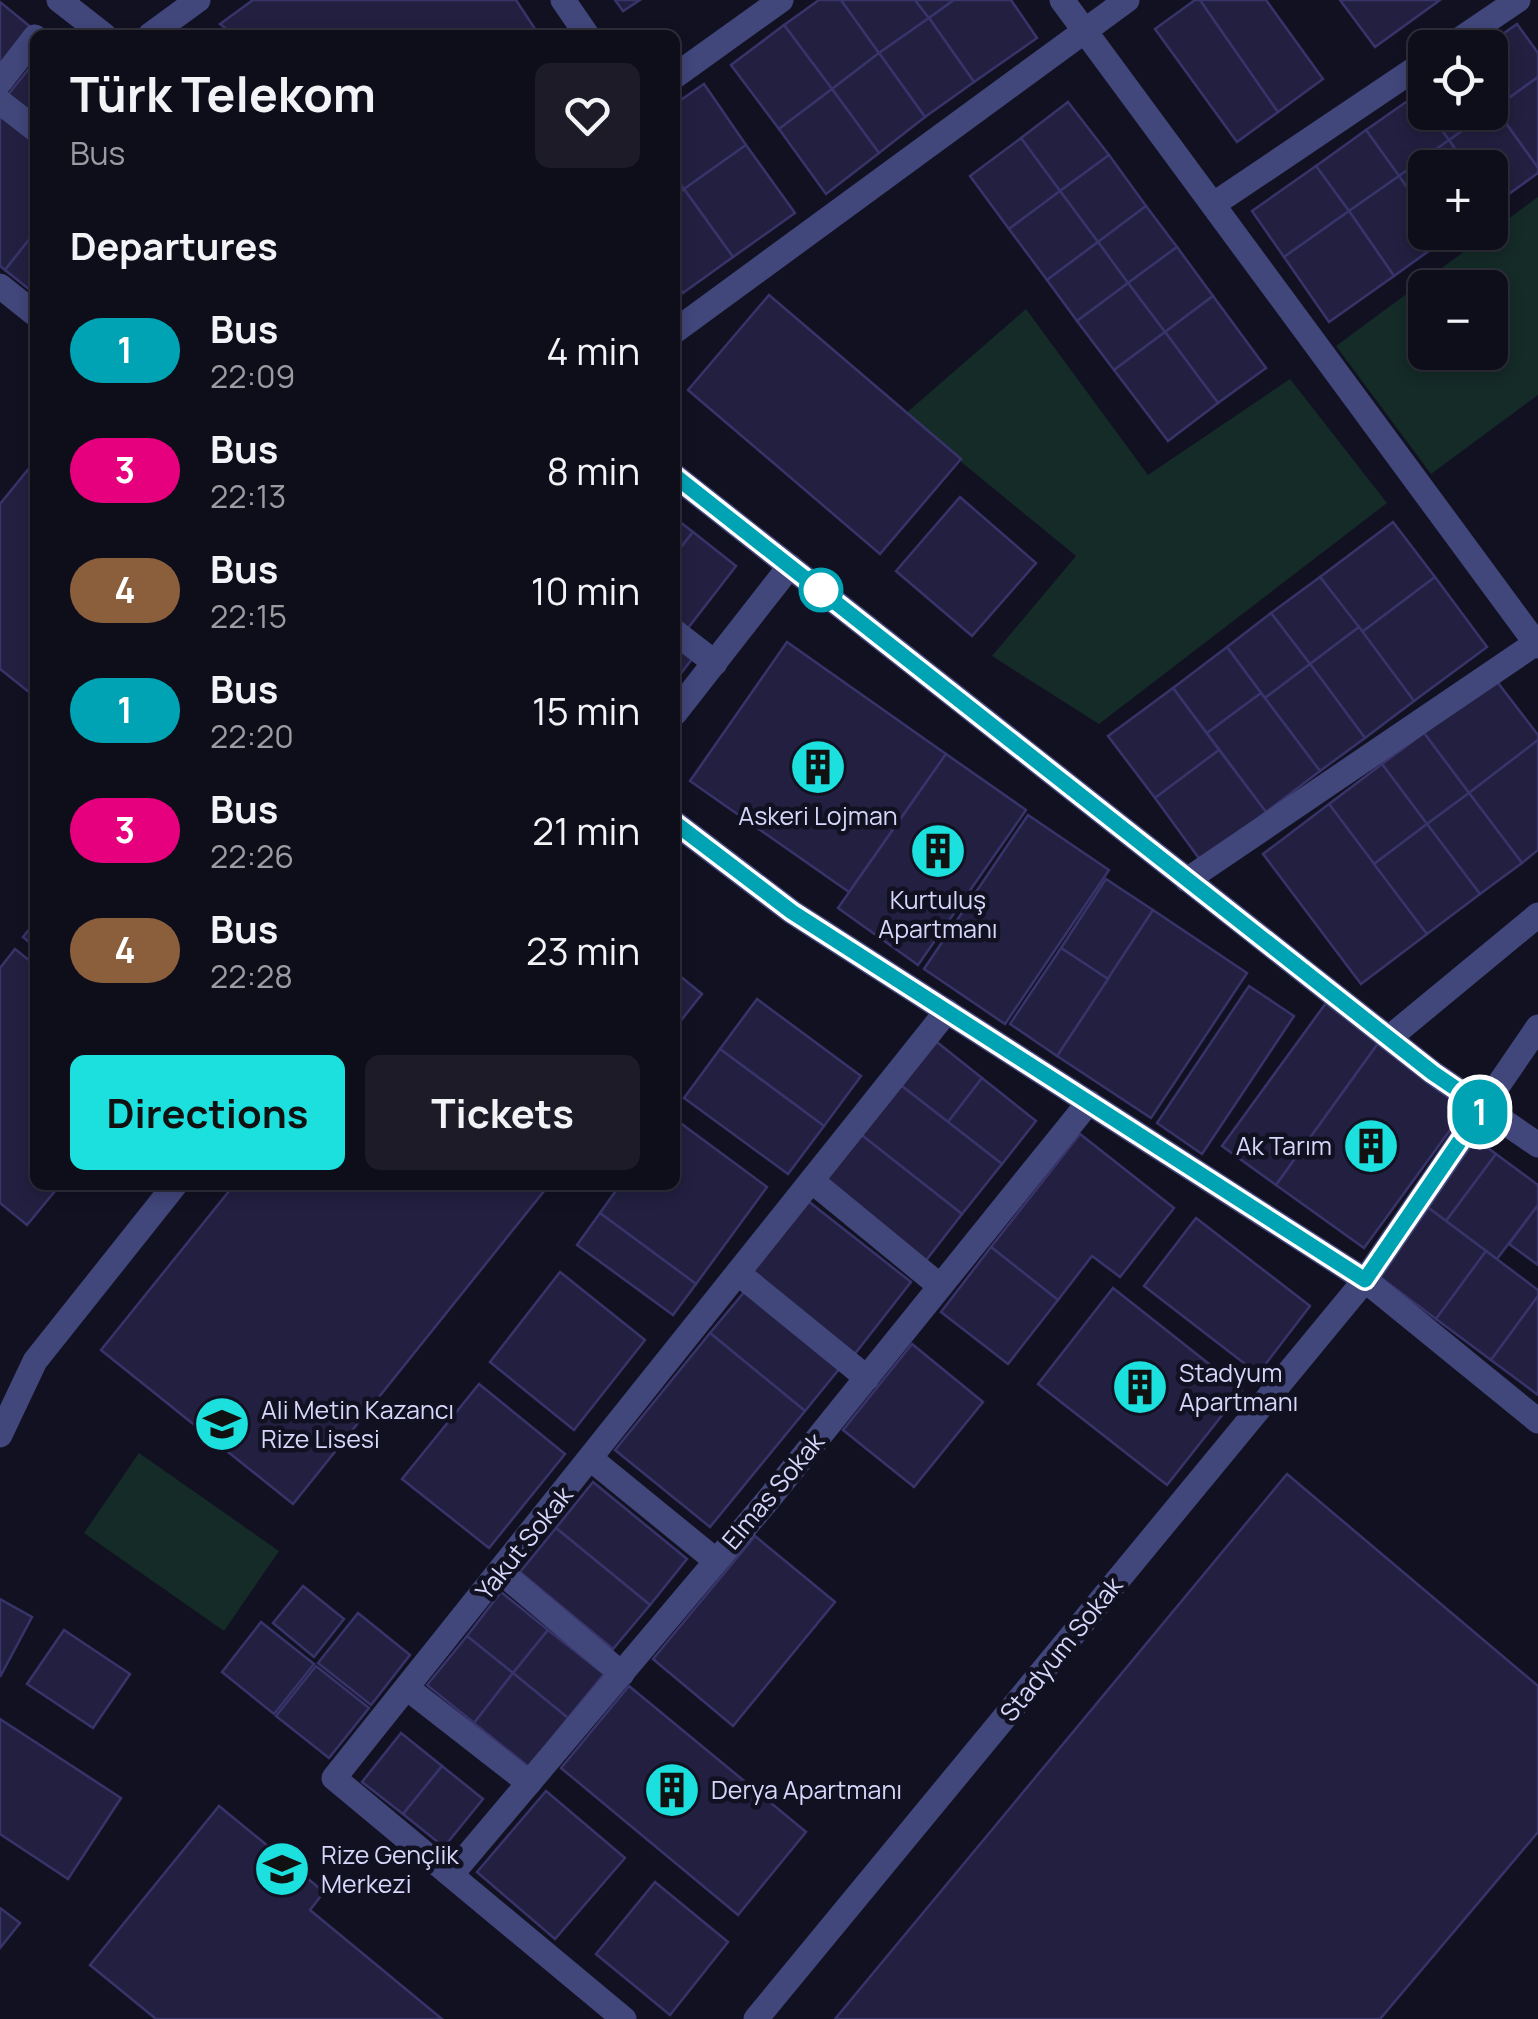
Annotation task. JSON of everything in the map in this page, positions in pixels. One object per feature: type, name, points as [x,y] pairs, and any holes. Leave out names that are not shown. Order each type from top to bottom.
[{"type":"street","points":[[157,30],[198,0]]},
{"type":"street","points":[[563,0],[584,30]]},
{"type":"street","points":[[680,72],[782,0]]},
{"type":"street","points":[[1062,0],[1537,645],[1187,880]]},
{"type":"street","points":[[680,327],[1127,0]]},
{"type":"street","points":[[1474,30],[1518,0]]},
{"type":"street","points":[[40,30],[61,1],[98,30]]},
{"type":"street","points":[[0,82],[30,44]]},
{"type":"street","points":[[1214,204],[1408,73]]},
{"type":"street","points":[[0,102],[30,125]]},
{"type":"street","points":[[0,286],[30,310]]},
{"type":"street","points":[[680,480],[1389,1038],[1538,1145]]},
{"type":"street","points":[[680,707],[790,566]]},
{"type":"street","points":[[680,636],[714,663]]},
{"type":"street","points":[[680,827],[792,912],[1365,1280],[1538,1421]]},
{"type":"street","points":[[1389,1038],[1538,915]]},
{"type":"street","name":"Yakut Sokak","points":[[624,2019],[334,1778],[947,1011]]},
{"type":"street","name":"Stadyum Sokak","points":[[756,2019],[1365,1280],[1538,1027]]},
{"type":"street","name":"Elmas Sokak","points":[[452,1876],[867,1378],[1089,1102]]},
{"type":"street","points":[[812,1181],[940,1286]]},
{"type":"street","points":[[0,1435],[35,1361],[171,1190]]},
{"type":"street","points":[[738,1273],[867,1378]]},
{"type":"street","points":[[591,1458],[716,1560]]},
{"type":"street","points":[[501,1572],[622,1674]]},
{"type":"street","points":[[407,1688],[530,1783]]},
{"type":"green space","points":[[1538,197],[1538,395],[1431,474],[1336,346],[1408,293],[1408,370],[1508,370],[1508,270],[1439,270],[1466,250],[1508,250],[1508,219]]},
{"type":"green space","points":[[1026,309],[1148,475],[1290,379],[1387,503],[1099,724],[992,656],[1076,556],[904,415]]},
{"type":"green space","points":[[139,1453],[279,1551],[224,1631],[84,1533]]},
{"type":"building","points":[[253,0],[516,0],[536,30],[228,30],[220,24]]},
{"type":"building","points":[[615,0],[640,0],[623,11]]},
{"type":"building","points":[[819,0],[841,0],[879,53],[832,89],[784,25]]},
{"type":"building","points":[[841,0],[915,0],[929,18],[879,53]]},
{"type":"building","points":[[915,0],[954,0],[929,18]]},
{"type":"building","points":[[954,0],[1011,0],[1037,38],[974,82],[929,18]]},
{"type":"building","points":[[1200,0],[1278,112],[1237,142],[1155,29]]},
{"type":"building","points":[[1200,0],[1266,0],[1323,79],[1278,112]]},
{"type":"building","points":[[1340,0],[1440,0],[1375,47]]},
{"type":"building","points":[[0,2],[33,29],[0,69]]},
{"type":"building","points":[[929,18],[974,82],[925,117],[879,53]]},
{"type":"building","points":[[1517,24],[1538,53],[1538,77],[1508,99],[1508,30]]},
{"type":"building","points":[[784,25],[832,89],[779,129],[731,65]]},
{"type":"building","points":[[879,53],[925,117],[879,153],[832,89]]},
{"type":"building","points":[[30,67],[30,114],[7,96]]},
{"type":"building","points":[[1538,77],[1538,168],[1508,126],[1508,99]]},
{"type":"building","points":[[704,84],[746,145],[684,189],[680,183],[680,101]]},
{"type":"building","points":[[832,89],[879,153],[826,194],[779,129]]},
{"type":"building","points":[[1408,101],[1408,130],[1442,130],[1449,140],[1435,150],[1408,150],[1408,170],[1399,176],[1366,130]]},
{"type":"building","points":[[1068,102],[1109,155],[1060,191],[1021,138]]},
{"type":"building","points":[[0,108],[30,132],[30,238],[5,270],[0,266]]},
{"type":"building","points":[[1508,126],[1538,173],[1508,195],[1508,150],[1456,150],[1449,140],[1463,130],[1508,130]]},
{"type":"building","points":[[1366,130],[1399,176],[1349,211],[1316,166]]},
{"type":"building","points":[[1442,130],[1463,130],[1449,140]]},
{"type":"building","points":[[1021,138],[1060,191],[1009,229],[970,176]]},
{"type":"building","points":[[1449,140],[1456,150],[1435,150]]},
{"type":"building","points":[[746,145],[795,213],[733,257],[684,189]]},
{"type":"building","points":[[1109,155],[1146,206],[1098,242],[1060,191]]},
{"type":"building","points":[[1316,166],[1349,211],[1284,257],[1252,211]]},
{"type":"building","points":[[1408,170],[1408,189],[1399,176]]},
{"type":"building","points":[[1399,176],[1408,189],[1408,250],[1430,250],[1394,276],[1349,211]]},
{"type":"building","points":[[684,189],[733,257],[683,293],[680,288],[680,192]]},
{"type":"building","points":[[1060,191],[1098,242],[1047,280],[1009,229]]},
{"type":"building","points":[[1146,206],[1177,247],[1128,283],[1098,242]]},
{"type":"building","points":[[1349,211],[1394,276],[1329,322],[1284,257]]},
{"type":"building","points":[[30,238],[30,290],[5,270]]},
{"type":"building","points":[[1098,242],[1128,283],[1077,321],[1047,280]]},
{"type":"building","points":[[1177,247],[1213,296],[1165,332],[1128,283]]},
{"type":"building","points":[[1128,283],[1165,332],[1114,370],[1077,321]]},
{"type":"building","points":[[769,295],[961,459],[880,554],[688,390]]},
{"type":"building","points":[[1213,296],[1266,368],[1218,403],[1165,332]]},
{"type":"building","points":[[1165,332],[1218,403],[1168,441],[1114,370]]},
{"type":"building","points":[[30,467],[30,693],[0,669],[0,504]]},
{"type":"building","points":[[960,497],[1036,563],[972,636],[896,571]]},
{"type":"building","points":[[680,522],[693,532],[680,549]]},
{"type":"building","points":[[1393,522],[1435,577],[1362,632],[1320,577]]},
{"type":"building","points":[[693,532],[736,566],[685,632],[680,628],[680,549]]},
{"type":"building","points":[[1320,577],[1359,627],[1310,664],[1271,613]]},
{"type":"building","points":[[1435,577],[1487,647],[1414,701],[1362,632]]},
{"type":"building","points":[[1271,613],[1310,664],[1265,698],[1227,647]]},
{"type":"building","points":[[1359,627],[1414,701],[1365,738],[1310,664]]},
{"type":"building","name":"Askeri Lojman","points":[[787,642],[946,754],[849,892],[690,781]]},
{"type":"building","points":[[1227,647],[1261,693],[1207,733],[1173,688]]},
{"type":"building","points":[[680,649],[692,659],[680,675]]},
{"type":"building","points":[[1310,664],[1365,738],[1320,771],[1265,698]]},
{"type":"building","points":[[1495,679],[1538,740],[1469,793],[1424,733]]},
{"type":"building","points":[[1173,688],[1219,750],[1155,798],[1108,736]]},
{"type":"building","points":[[1261,693],[1320,771],[1266,812],[1207,733]]},
{"type":"building","points":[[1424,733],[1469,793],[1427,824],[1382,764]]},
{"type":"building","points":[[1538,740],[1538,850],[1522,863],[1469,793]]},
{"type":"building","points":[[1219,750],[1266,812],[1201,861],[1155,798]]},
{"type":"building","name":"Kurtuluş Apartmanı","points":[[946,754],[1026,810],[918,965],[838,908]]},
{"type":"building","points":[[1382,764],[1427,824],[1374,864],[1329,804]]},
{"type":"building","points":[[1469,793],[1522,863],[1480,894],[1427,824]]},
{"type":"building","points":[[1329,804],[1427,934],[1361,984],[1263,854]]},
{"type":"building","name":"Kurtuluş Apartmanı","points":[[1028,815],[1109,870],[1005,1024],[924,969]]},
{"type":"building","points":[[1427,824],[1480,894],[1427,934],[1374,864]]},
{"type":"building","points":[[1106,879],[1153,910],[1108,979],[1061,948]]},
{"type":"building","points":[[1153,910],[1247,973],[1151,1118],[1057,1056]]},
{"type":"building","points":[[1061,948],[1108,979],[1057,1056],[1010,1024]]},
{"type":"building","points":[[15,949],[30,961],[30,1190],[56,1190],[27,1225],[0,1203],[0,968]]},
{"type":"building","points":[[680,976],[702,994],[680,1022]]},
{"type":"building","points":[[1249,986],[1294,1016],[1202,1154],[1157,1123]]},
{"type":"building","points":[[757,999],[861,1076],[824,1126],[720,1049]]},
{"type":"building","points":[[1326,1003],[1379,1042],[1276,1185],[1222,1146]]},
{"type":"building","points":[[933,1039],[982,1078],[948,1122],[898,1083]]},
{"type":"building","name":"Ak Tarım","points":[[1379,1042],[1467,1107],[1364,1248],[1276,1185]]},
{"type":"building","points":[[720,1049],[824,1126],[788,1174],[684,1098]]},
{"type":"building","points":[[982,1078],[1036,1121],[1002,1164],[948,1122]]},
{"type":"building","points":[[898,1083],[1002,1164],[962,1214],[859,1133]]},
{"type":"building","points":[[680,1123],[767,1187],[696,1284],[600,1213],[616,1190],[680,1190]]},
{"type":"building","points":[[859,1133],[962,1214],[924,1263],[821,1181]]},
{"type":"building","points":[[1080,1134],[1174,1208],[1120,1277],[1092,1256],[1058,1300],[991,1247]]},
{"type":"building","points":[[1476,1139],[1496,1154],[1446,1221],[1426,1206]]},
{"type":"building","points":[[1496,1154],[1538,1185],[1538,1205],[1497,1259],[1446,1221]]},
{"type":"building","points":[[230,1190],[545,1190],[293,1504],[101,1350]]},
{"type":"building","points":[[808,1201],[911,1282],[854,1355],[750,1274]]},
{"type":"building","points":[[1538,1205],[1538,1265],[1509,1244]]},
{"type":"building","points":[[1426,1206],[1486,1251],[1436,1319],[1376,1274]]},
{"type":"building","points":[[600,1213],[696,1284],[673,1315],[577,1245]]},
{"type":"building","points":[[1196,1218],[1310,1306],[1258,1374],[1144,1286]]},
{"type":"building","points":[[991,1247],[1058,1300],[1008,1364],[941,1312]]},
{"type":"building","points":[[1486,1251],[1538,1290],[1538,1296],[1491,1360],[1436,1319]]},
{"type":"building","points":[[560,1272],[645,1340],[574,1430],[490,1362]]},
{"type":"building","name":"Stadyum Apartmanı","points":[[1113,1288],[1242,1390],[1167,1485],[1038,1384]]},
{"type":"building","points":[[745,1291],[840,1368],[805,1411],[710,1333]]},
{"type":"building","points":[[1538,1296],[1538,1395],[1491,1360]]},
{"type":"building","points":[[710,1333],[805,1411],[710,1527],[615,1450]]},
{"type":"building","points":[[912,1344],[983,1402],[914,1487],[843,1430]]},
{"type":"building","points":[[479,1384],[565,1454],[489,1548],[402,1479]]},
{"type":"building","points":[[1287,1474],[1538,1686],[1538,1832],[1380,2019],[835,2019]]},
{"type":"building","points":[[593,1482],[687,1559],[650,1605],[556,1528]]},
{"type":"building","points":[[556,1528],[650,1605],[613,1649],[520,1572]]},
{"type":"building","points":[[755,1536],[835,1602],[733,1726],[653,1659]]},
{"type":"building","points":[[303,1586],[344,1619],[314,1657],[273,1623]]},
{"type":"building","points":[[501,1592],[548,1630],[513,1673],[467,1636]]},
{"type":"building","points":[[0,1599],[32,1617],[0,1677]]},
{"type":"building","points":[[358,1613],[410,1655],[371,1705],[318,1663]]},
{"type":"building","points":[[261,1622],[314,1664],[274,1714],[222,1672]]},
{"type":"building","points":[[64,1630],[130,1674],[93,1728],[27,1684]]},
{"type":"building","points":[[548,1630],[604,1674],[568,1718],[513,1673]]},
{"type":"building","points":[[467,1636],[513,1673],[474,1723],[427,1685]]},
{"type":"building","points":[[316,1666],[369,1708],[329,1758],[276,1716]]},
{"type":"building","points":[[513,1673],[568,1718],[529,1767],[474,1723]]},
{"type":"building","name":"Derya Apartmanı","points":[[629,1686],[806,1832],[738,1915],[561,1768]]},
{"type":"building","points":[[0,1719],[121,1798],[68,1879],[0,1834]]},
{"type":"building","points":[[401,1733],[442,1766],[403,1814],[362,1782]]},
{"type":"building","points":[[442,1766],[483,1799],[444,1847],[403,1814]]},
{"type":"building","points":[[546,1791],[625,1858],[555,1939],[477,1872]]},
{"type":"building","points":[[219,1806],[324,1892],[310,1910],[442,2019],[156,2019],[90,1965]]},
{"type":"building","points":[[655,1882],[728,1942],[670,2015],[596,1954]]},
{"type":"building","points":[[0,1908],[20,1923],[0,1948]]},
{"type":"bus line","name":"1","points":[[680,480],[1433,1073],[1483,1107],[1365,1280],[792,912],[680,827]]},
{"type":"place","name":"Askeri Lojman","points":[[818,767]]},
{"type":"place","name":"Kurtuluş Apartmanı","points":[[938,851]]},
{"type":"place","name":"Ak Tarım","points":[[1371,1146]]},
{"type":"place","name":"Stadyum Apartmanı","points":[[1140,1387]]},
{"type":"place","name":"Ali Metin Kazancı Rize Lisesi","points":[[222,1424]]},
{"type":"place","name":"Derya Apartmanı","points":[[672,1790]]},
{"type":"place","name":"Rize Gençlik Merkezi","points":[[282,1869]]}]
